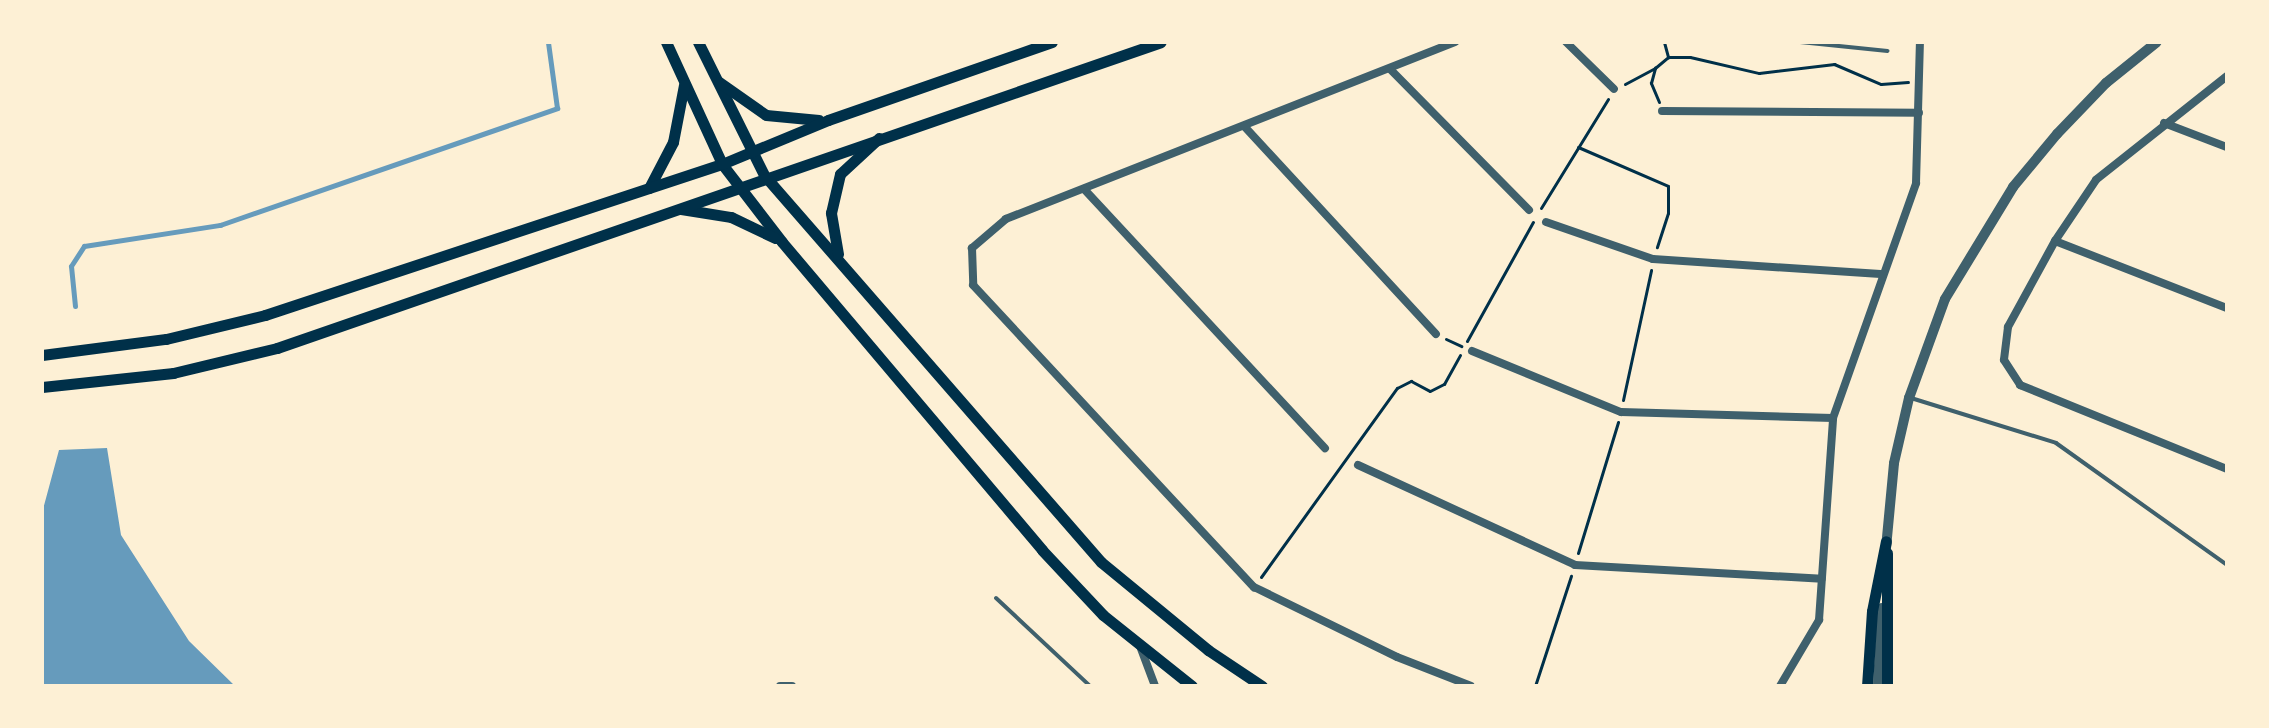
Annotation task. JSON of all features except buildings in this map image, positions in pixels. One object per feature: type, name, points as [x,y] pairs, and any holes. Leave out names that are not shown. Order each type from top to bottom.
[{"type":"main road","points":[[666,42],[722,164],[782,242],[1042,550],[1103,615],[1192,686]]},
{"type":"main road","points":[[698,42],[750,154],[764,175],[839,256],[1101,562],[1196,641],[1262,686]]},
{"type":"main road","points":[[42,355],[166,339],[265,315],[722,164],[828,120],[1052,42]]},
{"type":"main road","points":[[42,387],[173,373],[277,348],[680,209],[764,175],[1161,42]]},
{"type":"main road","points":[[716,79],[766,115],[828,120]]},
{"type":"main road","points":[[649,188],[673,142],[684,81]]},
{"type":"main road","points":[[839,256],[831,213],[840,174],[886,133]]},
{"type":"main road","points":[[680,209],[731,217],[782,242]]},
{"type":"main road","points":[[1867,686],[1872,611],[1886,541]]},
{"type":"main road","points":[[1886,541],[1891,589],[1887,686]]},
{"type":"street","points":[[1455,42],[1006,219],[972,248],[973,285],[1254,587],[1397,657],[1471,686]]},
{"type":"street","points":[[1566,42],[1614,89]]},
{"type":"street","points":[[1780,686],[1819,620],[1833,418],[1881,274],[1916,183],[1920,42]]},
{"type":"street","points":[[1878,686],[1894,463],[1909,398],[1945,299],[2013,187],[2106,83],[2157,42]]},
{"type":"street","points":[[1390,69],[1529,210]]},
{"type":"street","points":[[2227,76],[2096,180],[2055,241],[2008,327],[2004,360],[2020,385],[2227,469]]},
{"type":"street","points":[[1662,111],[1919,113]]},
{"type":"street","points":[[2164,123],[2227,147]]},
{"type":"street","points":[[1244,126],[1436,334]]},
{"type":"street","points":[[1084,189],[1325,448]]},
{"type":"street","points":[[1546,222],[1653,259],[1881,274]]},
{"type":"street","points":[[2055,241],[2227,308]]},
{"type":"street","points":[[1472,351],[1621,412],[1833,418]]},
{"type":"street","points":[[1358,465],[1575,565],[1822,579]]},
{"type":"street","points":[[1140,645],[1155,686]]},
{"type":"street","points":[[780,686],[792,686]]},
{"type":"lane","points":[[1800,42],[1888,51]]},
{"type":"lane","points":[[1909,398],[2056,443],[2227,565]]},
{"type":"lane","points":[[996,598],[1090,686]]},
{"type":"path","points":[[1664,42],[1668,57]]},
{"type":"path","points":[[1436,334],[1464,347],[1614,89],[1655,68],[1668,57],[1690,57],[1759,73],[1834,64],[1881,84],[1919,80]]},
{"type":"path","points":[[1655,68],[1651,83],[1662,111]]},
{"type":"path","points":[[1325,448],[1358,465]]},
{"type":"water","points":[[107,448],[121,535],[189,641],[235,686],[42,686],[42,513],[59,450]]},
{"type":"waterway","points":[[75,306],[71,266],[84,246],[220,225],[557,108],[548,42]]}]
